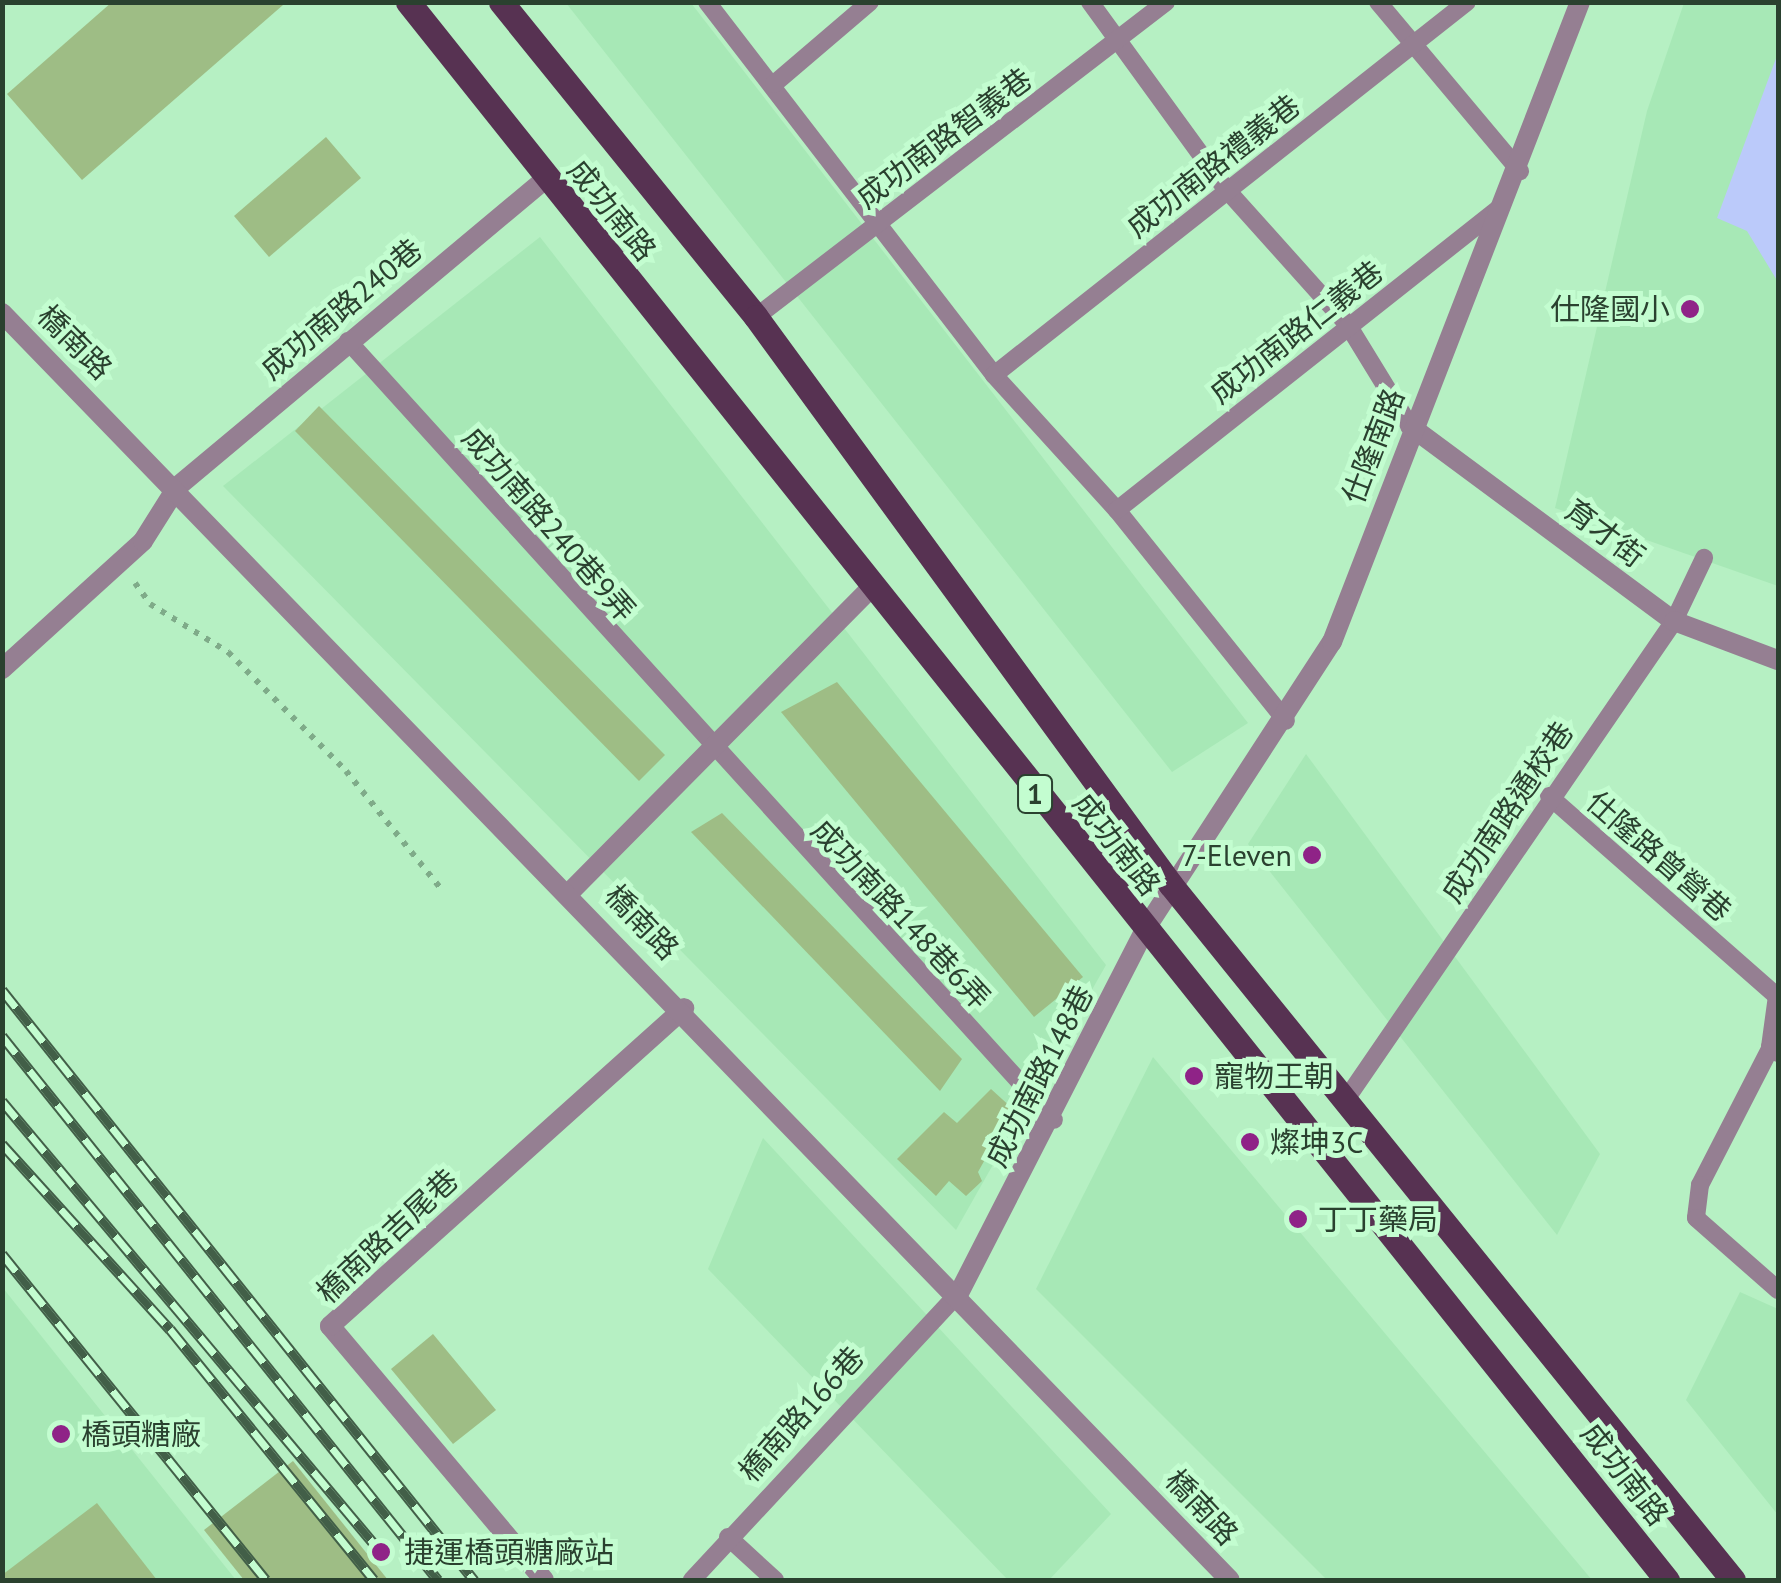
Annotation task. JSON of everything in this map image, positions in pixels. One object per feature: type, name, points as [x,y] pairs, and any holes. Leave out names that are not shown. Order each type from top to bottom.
[{"type":"main road","name":"成功南路","points":[[408,2],[1144,931],[1668,1580]]},
{"type":"main road","name":"成功南路","points":[[501,2],[756,318],[1171,884],[1350,1096],[1733,1580]]},
{"type":"street","name":"仕隆南路","points":[[1171,884],[1286,720],[1332,642],[1410,426],[1510,200],[1580,2]]},
{"type":"street","name":"成功南路240巷","points":[[2,669],[120,562],[177,487],[544,178]]},
{"type":"street","name":"橋南路","points":[[2,312],[684,1008],[1230,1580]]},
{"type":"street","name":"育才街","points":[[1410,426],[1674,621],[1778,660]]},
{"type":"street","points":[[571,892],[707,746],[872,588]]},
{"type":"street","name":"成功南路148巷","points":[[959,1293],[1054,1120],[1144,931],[1171,884]]},
{"type":"street","name":"橋南路吉尾巷","points":[[544,1580],[330,1326],[684,1008]]},
{"type":"lane","points":[[707,2],[774,84],[994,375],[1117,510],[1286,720]]},
{"type":"lane","points":[[774,84],[870,2]]},
{"type":"lane","points":[[1090,2],[1120,38],[1226,189],[1348,326],[1410,426]]},
{"type":"lane","name":"成功南路智義巷","points":[[756,318],[1166,2]]},
{"type":"lane","points":[[1378,2],[1520,171]]},
{"type":"lane","name":"成功南路禮義巷","points":[[994,375],[1467,2]]},
{"type":"lane","name":"成功南路仁義巷","points":[[1117,510],[1510,200]]},
{"type":"lane","name":"成功南路240巷9弄","points":[[348,341],[707,746]]},
{"type":"lane","name":"成功南路通校巷","points":[[1350,1096],[1549,796],[1674,621],[1704,558]]},
{"type":"lane","name":"成功南路148巷6弄","points":[[707,746],[1054,1120]]},
{"type":"lane","name":"仕隆路曾營巷","points":[[1549,796],[1776,996],[1776,1045]]},
{"type":"lane","points":[[1776,1045],[1700,1185],[1696,1218],[1778,1290]]},
{"type":"lane","name":"橋南路166巷","points":[[692,1580],[959,1293]]},
{"type":"lane","points":[[728,1537],[775,1580]]},
{"type":"path","points":[[120,562],[150,604],[228,652],[346,771],[442,890]]},
{"type":"shaded area","points":[[566,3],[691,3],[1248,723],[1172,772]]},
{"type":"shaded area","name":"仕隆國小","points":[[1684,3],[1778,3],[1778,586],[1555,508],[1647,111]]},
{"type":"shaded area","points":[[1778,53],[1778,282],[1747,231],[1717,218]]},
{"type":"shaded area","points":[[540,237],[1106,965],[956,1230],[223,486]]},
{"type":"shaded area","points":[[1306,754],[1600,1154],[1557,1235],[1248,844]]},
{"type":"shaded area","points":[[1153,1057],[1592,1580],[1327,1580],[1036,1289]]},
{"type":"shaded area","points":[[763,1138],[1111,1514],[1049,1580],[1008,1580],[708,1269]]},
{"type":"shaded area","name":"橋頭糖廠","points":[[3,1288],[236,1580],[3,1580]]},
{"type":"shaded area","points":[[1740,1292],[1778,1309],[1778,1515],[1686,1400]]},
{"type":"building","points":[[112,2],[283,5],[82,180],[7,94]]},
{"type":"building","points":[[326,137],[361,178],[269,257],[234,216]]},
{"type":"building","points":[[319,406],[665,755],[639,781],[295,431]]},
{"type":"building","points":[[837,682],[1083,977],[1034,1017],[781,712]]},
{"type":"building","points":[[722,813],[962,1059],[940,1091],[691,832]]},
{"type":"building","points":[[991,1089],[1013,1109],[978,1172],[982,1181],[966,1196],[949,1181],[936,1196],[897,1159],[944,1112],[957,1123]]},
{"type":"building","points":[[433,1334],[496,1410],[453,1444],[391,1369]]},
{"type":"building","name":"橋頭糖廠","points":[[293,1461],[388,1580],[244,1580],[204,1530]]},
{"type":"building","points":[[97,1503],[157,1580],[2,1580],[2,1575]]},
{"type":"railway","points":[[2,990],[474,1580]]},
{"type":"railway","points":[[2,1036],[438,1580]]},
{"type":"railway","points":[[2,1101],[381,1552]]},
{"type":"railway","points":[[2,1144],[170,1329],[374,1580]]},
{"type":"railway","points":[[2,1254],[266,1580]]},
{"type":"place","name":"仕隆國小","points":[[1690,309]]},
{"type":"place","name":"7-Eleven","points":[[1312,855]]},
{"type":"place","name":"寵物王朝","points":[[1194,1076]]},
{"type":"place","name":"燦坤3C","points":[[1250,1142]]},
{"type":"place","name":"丁丁藥局","points":[[1298,1219]]},
{"type":"place","name":"橋頭糖廠","points":[[61,1434]]},
{"type":"place","name":"捷運橋頭糖廠站","points":[[381,1552]]}]
